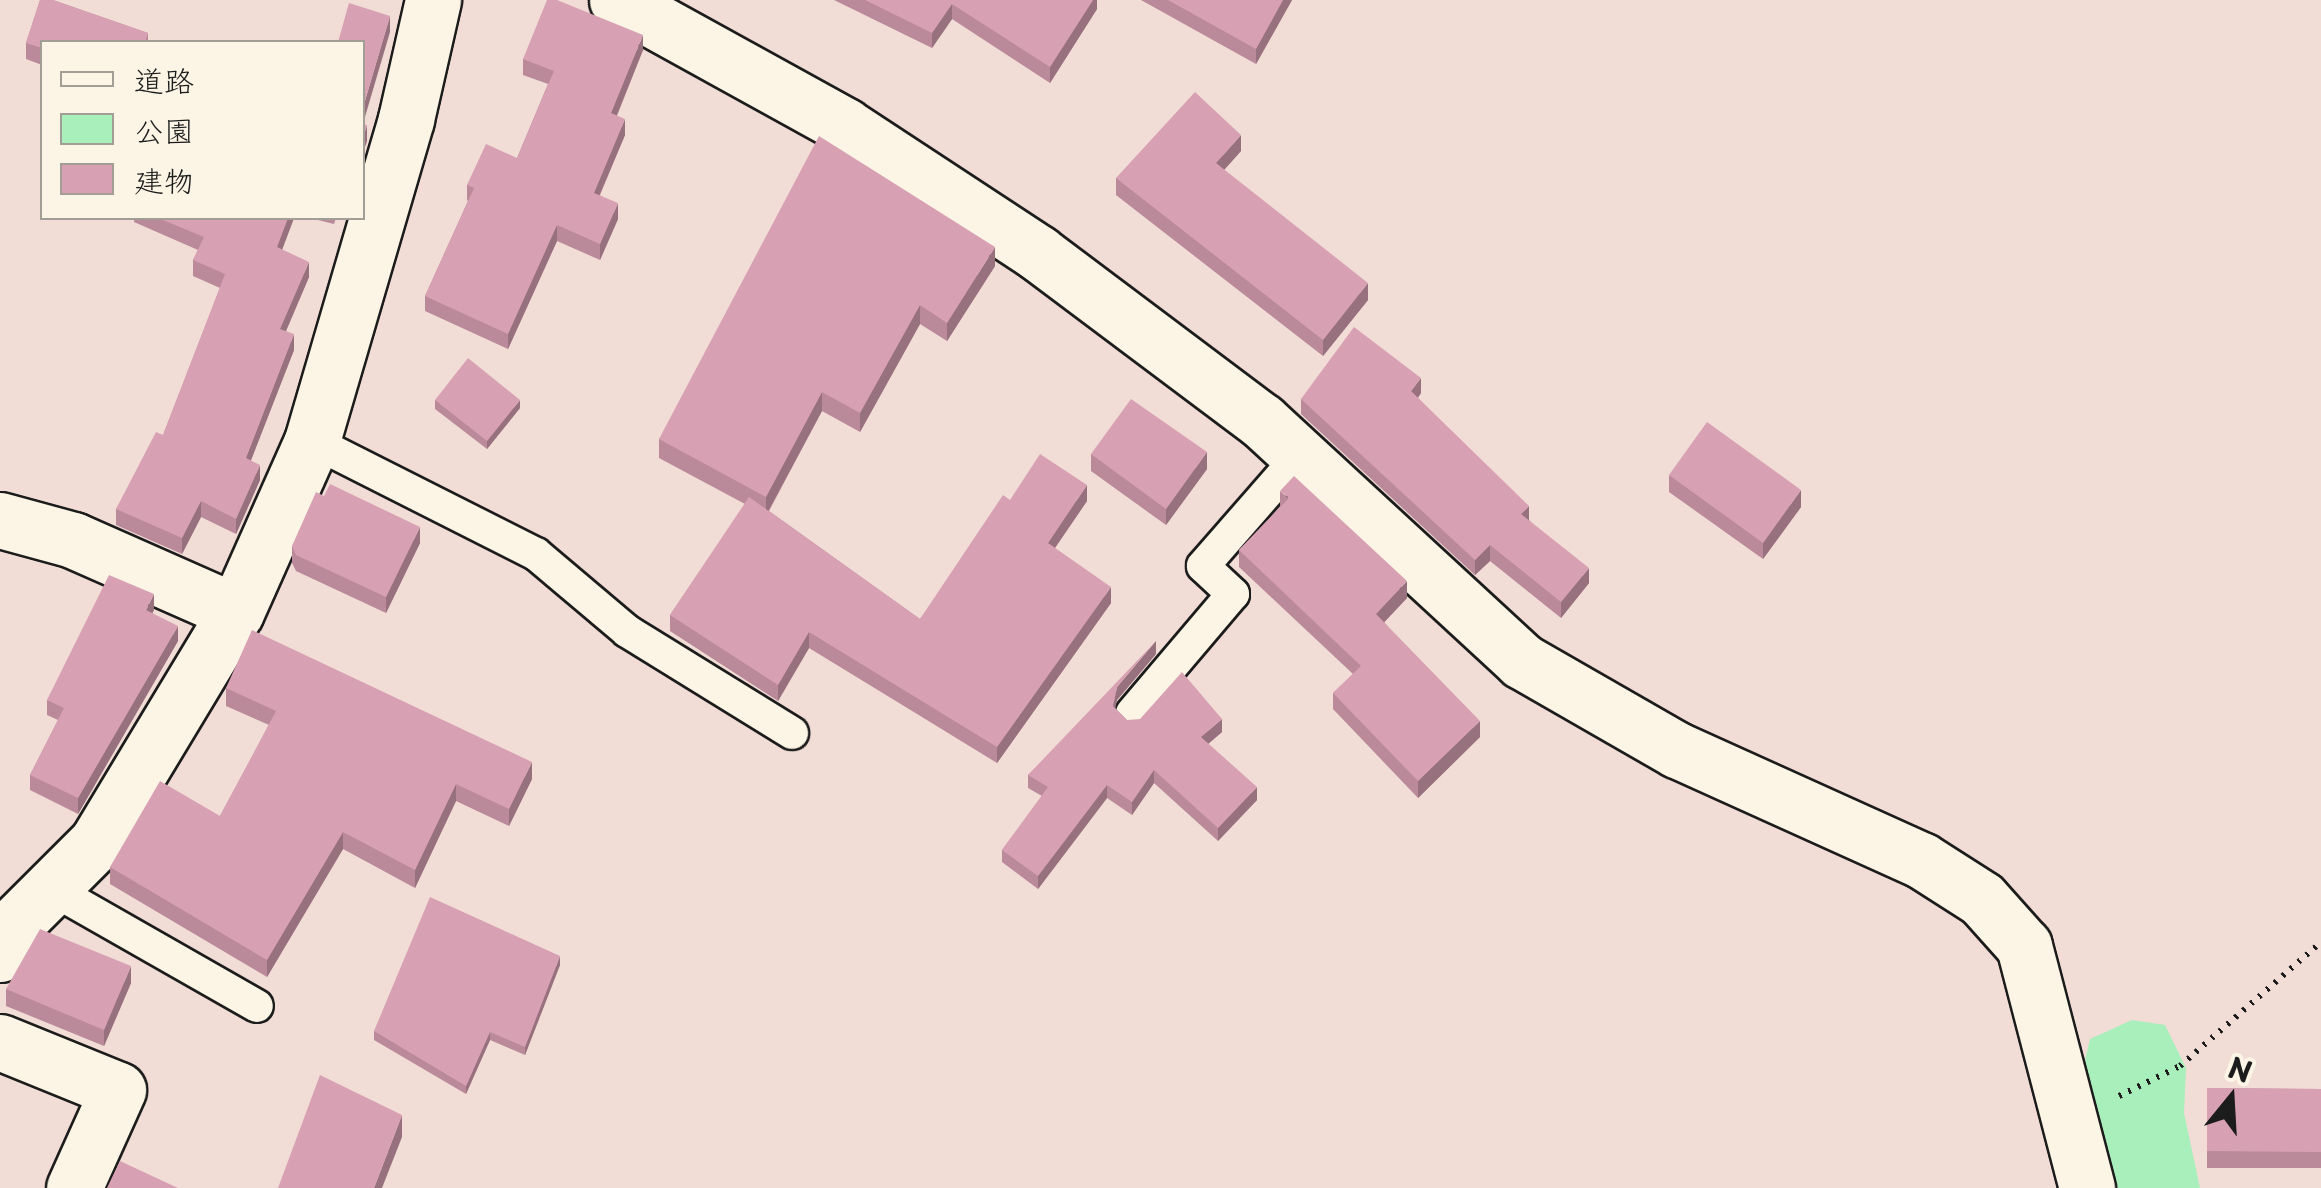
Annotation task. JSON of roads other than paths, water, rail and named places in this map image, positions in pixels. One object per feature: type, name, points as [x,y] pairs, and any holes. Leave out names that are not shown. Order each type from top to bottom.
[{"type":"street","points":[[0,954],[17,922],[97,842],[236,612],[312,442],[406,119],[433,0]]},
{"type":"street","points":[[616,0],[846,126],[1022,242],[1299,456],[1522,662],[1676,750],[1921,860],[1982,898],[2024,946],[2087,1188]]},
{"type":"street","points":[[0,520],[73,540],[236,612]]},
{"type":"street","points":[[0,1042],[118,1090],[74,1188]]},
{"type":"lane","points":[[312,442],[536,554],[627,631],[792,734]]},
{"type":"lane","points":[[1132,713],[1233,594],[1203,566],[1299,456]]},
{"type":"lane","points":[[50,888],[257,1006]]}]
